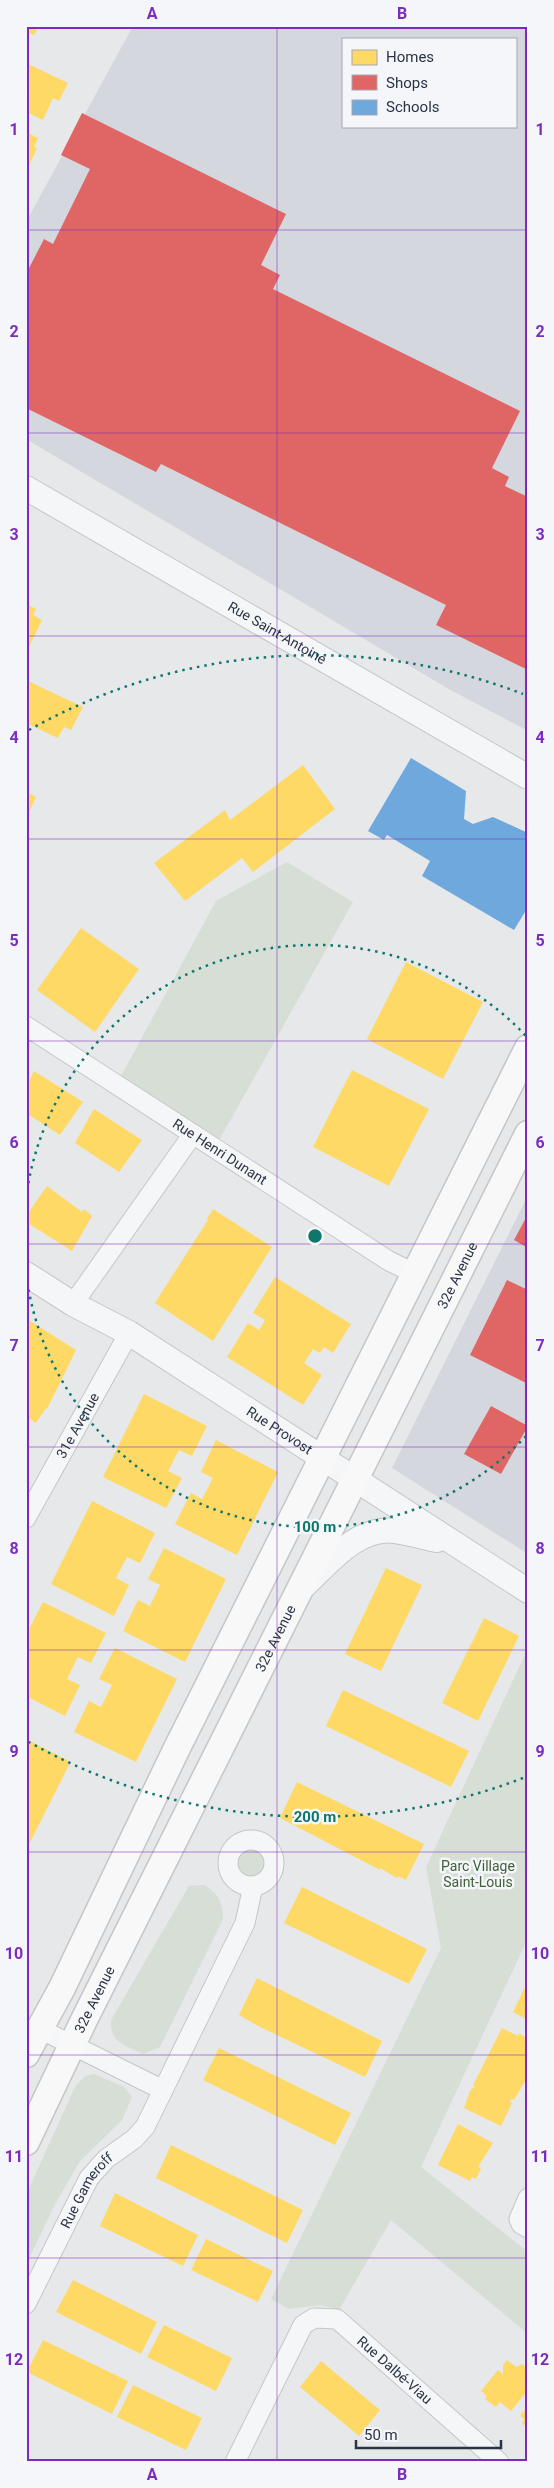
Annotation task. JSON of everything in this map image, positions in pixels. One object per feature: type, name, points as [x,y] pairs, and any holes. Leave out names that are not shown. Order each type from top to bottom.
[{"type":"main road","points":[[26,2054],[528,1048]]},
{"type":"main road","name":"32e Avenue","points":[[26,2142],[528,1134]]},
{"type":"street","name":"Rue Saint-Antoine","points":[[26,488],[528,777]]},
{"type":"street","name":"Rue Henri Dunant","points":[[26,1026],[389,1261],[416,1274]]},
{"type":"street","points":[[73,1304],[193,1134]]},
{"type":"street","name":"Rue Provost","points":[[26,1274],[73,1304],[129,1334],[528,1591]]},
{"type":"street","name":"31e Avenue","points":[[26,1518],[129,1334]]},
{"type":"street","points":[[302,1588],[356,1540],[377,1532],[394,1531],[453,1544]]},
{"type":"street","name":"Rue Gameroff","points":[[26,2304],[89,2178],[106,2159],[140,2133],[245,1922],[254,1886]]},
{"type":"street","points":[[40,2029],[163,2090]]},
{"type":"street","points":[[528,2198],[519,2219],[521,2224],[528,2228]]},
{"type":"street","name":"Rue Dalbé-Viau","points":[[235,2462],[303,2325],[314,2318],[337,2319],[499,2462]]},
{"type":"shaded area","points":[[133,26],[528,26],[528,731],[447,688],[26,439],[26,222]]},
{"type":"shaded area","points":[[528,1195],[528,1554],[392,1468]]},
{"type":"green space","points":[[287,862],[353,902],[218,1142],[120,1078],[216,901]]},
{"type":"green space","name":"Parc Village Saint-Louis","points":[[528,1648],[528,1938],[421,2167],[528,2252],[528,2334],[391,2220],[339,2310],[320,2305],[289,2309],[271,2299],[441,1948],[426,1867]]},
{"type":"green space","points":[[251,1849],[261,1853],[265,1863],[261,1873],[251,1877],[241,1873],[237,1863],[241,1853]]},
{"type":"green space","points":[[204,1885],[213,1891],[219,1899],[223,1919],[160,2047],[143,2054],[116,2038],[111,2028],[111,2020],[189,1886]]},
{"type":"green space","points":[[94,2074],[124,2087],[132,2097],[122,2120],[80,2161],[55,2204],[26,2265],[26,2195],[75,2087],[85,2076]]},
{"type":"building: Homes","points":[[26,26],[39,26],[34,35],[26,32]]},
{"type":"building: Homes","points":[[26,63],[68,83],[59,101],[53,98],[43,120],[26,112],[26,97],[30,90],[26,88]]},
{"type":"building: Homes","points":[[26,132],[38,138],[34,147],[37,148],[29,166],[26,164]]},
{"type":"building: Homes","points":[[26,604],[36,609],[33,615],[42,620],[26,653]]},
{"type":"building: Homes","points":[[26,680],[83,707],[71,730],[64,727],[58,738],[26,723]]},
{"type":"building: Homes","points":[[303,765],[335,809],[253,872],[242,858],[185,901],[154,863],[225,810],[230,820]]},
{"type":"building: Homes","points":[[26,792],[36,797],[26,818]]},
{"type":"building: Homes","points":[[81,928],[139,969],[95,1032],[37,990]]},
{"type":"building: Homes","points":[[406,962],[483,1002],[443,1079],[367,1039]]},
{"type":"building: Homes","points":[[352,1070],[429,1109],[389,1186],[313,1147]]},
{"type":"building: Homes","points":[[34,1071],[83,1102],[60,1135],[26,1113],[26,1087]]},
{"type":"building: Homes","points":[[94,1109],[142,1140],[119,1172],[75,1143]]},
{"type":"building: Homes","points":[[47,1186],[82,1212],[84,1209],[92,1216],[72,1251],[26,1222],[26,1216]]},
{"type":"building: Homes","points":[[213,1209],[272,1247],[213,1341],[155,1303],[208,1220]]},
{"type":"building: Homes","points":[[275,1277],[351,1324],[333,1353],[324,1347],[320,1353],[313,1349],[304,1363],[322,1375],[303,1405],[227,1357],[248,1323],[259,1330],[265,1320],[253,1313]]},
{"type":"building: Homes","points":[[27,1319],[76,1350],[47,1409],[36,1423],[26,1416]]},
{"type":"building: Homes","points":[[144,1394],[207,1426],[192,1456],[179,1450],[168,1471],[182,1478],[166,1508],[103,1477]]},
{"type":"building: Homes","points":[[216,1440],[278,1472],[237,1555],[175,1524],[191,1493],[202,1499],[213,1478],[201,1472]]},
{"type":"building: Homes","points":[[92,1501],[155,1533],[140,1563],[127,1557],[116,1578],[129,1585],[114,1616],[51,1584]]},
{"type":"building: Homes","points":[[164,1548],[226,1579],[185,1662],[123,1631],[138,1600],[150,1606],[160,1585],[148,1579]]},
{"type":"building: Homes","points":[[386,1568],[422,1585],[381,1671],[345,1654]]},
{"type":"building: Homes","points":[[43,1602],[106,1633],[91,1663],[78,1657],[67,1679],[80,1685],[65,1716],[26,1696],[26,1635]]},
{"type":"building: Homes","points":[[484,1618],[519,1636],[478,1721],[442,1703]]},
{"type":"building: Homes","points":[[115,1648],[177,1679],[136,1762],[74,1732],[89,1701],[101,1707],[112,1685],[99,1679]]},
{"type":"building: Homes","points":[[343,1690],[469,1751],[451,1787],[326,1726]]},
{"type":"building: Homes","points":[[26,1739],[67,1760],[69,1765],[26,1850]]},
{"type":"building: Homes","points":[[297,1782],[424,1844],[406,1880],[398,1876],[397,1878],[380,1868],[380,1870],[280,1818]]},
{"type":"building: Homes","points":[[302,1887],[427,1949],[409,1984],[284,1923]]},
{"type":"building: Homes","points":[[257,1978],[382,2041],[365,2077],[239,2015]]},
{"type":"building: Homes","points":[[528,1981],[528,2020],[513,2012]]},
{"type":"building: Homes","points":[[502,2028],[518,2036],[519,2033],[528,2039],[528,2076],[514,2100],[511,2099],[510,2102],[512,2103],[501,2126],[464,2108],[470,2091],[475,2086],[473,2085]]},
{"type":"building: Homes","points":[[219,2048],[351,2113],[335,2145],[203,2080]]},
{"type":"building: Homes","points":[[458,2124],[493,2143],[478,2167],[481,2168],[476,2179],[472,2177],[470,2181],[438,2165]]},
{"type":"building: Homes","points":[[171,2145],[303,2210],[287,2243],[156,2178]]},
{"type":"building: Homes","points":[[115,2193],[198,2235],[183,2266],[100,2226]]},
{"type":"building: Homes","points":[[206,2239],[273,2271],[258,2302],[191,2270]]},
{"type":"building: Homes","points":[[73,2280],[157,2322],[141,2354],[56,2312]]},
{"type":"building: Homes","points":[[164,2325],[232,2358],[216,2391],[147,2357]]},
{"type":"building: Homes","points":[[43,2340],[128,2381],[112,2414],[27,2372]]},
{"type":"building: Homes","points":[[507,2360],[516,2367],[522,2364],[528,2369],[528,2378],[524,2382],[528,2385],[528,2390],[511,2411],[500,2402],[496,2407],[485,2399],[487,2396],[481,2391],[498,2370],[503,2374],[503,2365]]},
{"type":"building: Homes","points":[[321,2361],[380,2410],[359,2436],[300,2387]]},
{"type":"building: Homes","points":[[133,2385],[202,2418],[186,2450],[117,2417]]},
{"type":"building: Homes","points":[[528,2406],[528,2428],[522,2423],[524,2419],[520,2416]]},
{"type":"building: Shops","points":[[82,113],[286,214],[261,265],[280,275],[273,289],[520,411],[492,468],[509,477],[505,486],[528,497],[528,670],[436,625],[446,605],[161,464],[156,472],[26,408],[26,274],[44,239],[53,244],[90,169],[61,155]]},
{"type":"building: Shops","points":[[528,1214],[528,1248],[514,1240]]},
{"type":"building: Shops","points":[[507,1280],[528,1290],[528,1384],[470,1355]]},
{"type":"building: Shops","points":[[491,1406],[528,1426],[501,1474],[464,1454]]},
{"type":"building: Schools","points":[[411,758],[466,791],[464,819],[473,824],[493,817],[528,833],[528,907],[514,930],[422,876],[430,861],[387,835],[384,840],[368,831]]}]
